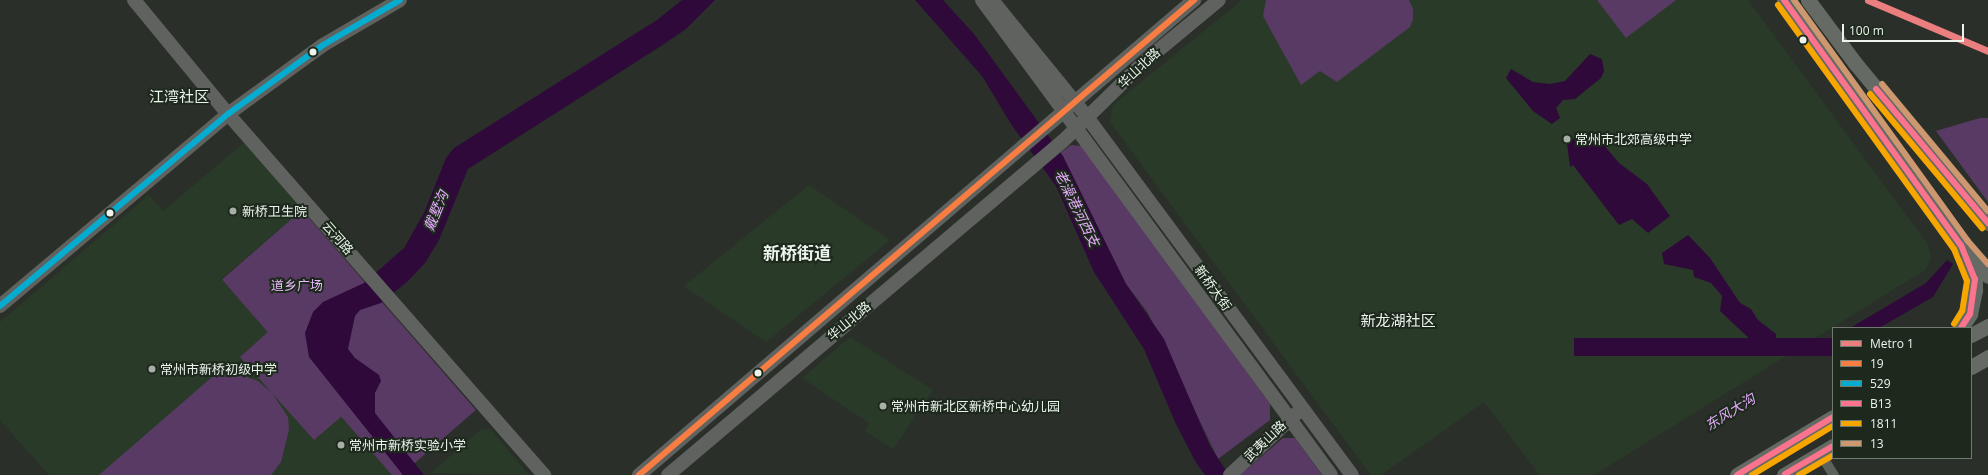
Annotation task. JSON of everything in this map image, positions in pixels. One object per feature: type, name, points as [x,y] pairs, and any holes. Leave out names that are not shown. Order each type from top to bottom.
[{"type":"main road","points":[[1784,0],[1971,261],[1988,276]]},
{"type":"main road","points":[[1808,0],[1855,63],[1988,223]]},
{"type":"main road","points":[[1963,327],[1970,314],[1975,290],[1971,261]]},
{"type":"main road","points":[[1972,334],[1988,326]]},
{"type":"main road","points":[[1972,366],[1988,357]]},
{"type":"main road","points":[[1972,371],[1988,369]]},
{"type":"main road","points":[[1737,475],[1832,418]]},
{"type":"main road","points":[[1784,475],[1827,449]]},
{"type":"street","name":"云河路","points":[[134,0],[228,114],[370,275],[392,304],[544,475]]},
{"type":"street","points":[[0,306],[228,114],[323,45],[400,0]]},
{"type":"street","name":"新桥大街","points":[[982,0],[1331,475]]},
{"type":"street","name":"新桥大街","points":[[992,0],[1087,117],[1352,475]]},
{"type":"street","name":"华山北路","points":[[639,475],[1074,101],[1194,0]]},
{"type":"street","name":"华山北路","points":[[668,475],[1030,166],[1063,141],[1144,62],[1219,0]]},
{"type":"street","name":"武夷山路","points":[[1235,471],[1290,418],[1302,409]]},
{"type":"street","points":[[1827,449],[1834,475]]},
{"type":"shaded area","name":"常州市北郊高级中学","points":[[1242,0],[1748,0],[1928,245],[1931,258],[1925,270],[1594,475],[1540,475],[1484,402],[1381,475],[1371,475],[1110,122],[1113,105]]},
{"type":"shaded area","name":"常州市新桥初级中学","points":[[245,142],[302,210],[221,279],[397,475],[49,475],[0,420],[0,322],[149,195],[163,211]]},
{"type":"shaded area","points":[[809,185],[890,240],[766,342],[684,286]]},
{"type":"shaded area","name":"常州市新北区新桥中心幼儿园","points":[[850,337],[933,390],[893,449],[865,431],[869,423],[802,378]]},
{"type":"shaded area","points":[[490,429],[529,475],[431,473],[480,430]]},
{"type":"green space","points":[[1266,0],[1409,0],[1413,9],[1413,19],[1410,27],[1337,82],[1320,71],[1301,85],[1263,16]]},
{"type":"green space","points":[[1597,0],[1676,0],[1626,38]]},
{"type":"green space","points":[[1980,118],[1988,118],[1988,202],[1936,131]]},
{"type":"green space","points":[[1071,145],[1082,146],[1270,404],[1270,420],[1218,459],[1148,313],[1126,284],[1060,153]]},
{"type":"green space","name":"道乡广场","points":[[302,210],[476,410],[401,475],[392,475],[222,280]]},
{"type":"green space","points":[[268,332],[342,416],[314,440],[240,357]]},
{"type":"green space","points":[[227,364],[235,373],[258,381],[272,393],[288,417],[289,430],[281,462],[271,475],[99,475]]},
{"type":"green space","points":[[1283,438],[1295,438],[1322,475],[1240,475]]},
{"type":"water","name":"戴墅沟","points":[[682,0],[715,0],[686,29],[468,169],[439,240],[425,263],[408,281],[381,303],[360,310],[355,316],[348,349],[355,358],[379,375],[381,381],[375,393],[375,413],[424,475],[403,475],[309,357],[305,333],[313,312],[323,302],[364,283],[404,248],[424,213],[446,158],[454,148],[657,20]]},
{"type":"water","name":"老澡港河西支","points":[[915,0],[943,0],[974,34],[1063,156],[1126,284],[1164,339],[1210,446],[1229,475],[1205,475],[1195,461],[1175,422],[1144,349],[1094,272],[1056,186],[1011,124],[982,76]]},
{"type":"water","points":[[1590,54],[1602,59],[1604,71],[1601,78],[1575,99],[1563,100],[1556,108],[1560,118],[1552,124],[1533,111],[1506,78],[1511,69],[1533,82],[1550,84],[1565,81]]},
{"type":"water","points":[[1577,136],[1582,142],[1602,143],[1619,163],[1647,184],[1670,216],[1648,233],[1632,219],[1619,225],[1573,165],[1570,167],[1567,143]]},
{"type":"water","points":[[1688,235],[1710,258],[1740,303],[1751,309],[1758,320],[1776,334],[1776,339],[1759,345],[1753,342],[1720,311],[1722,296],[1711,283],[1694,277],[1693,270],[1664,264],[1662,253]]},
{"type":"water","points":[[1947,260],[1953,264],[1933,297],[1881,327],[1852,327],[1926,283]]},
{"type":"water","points":[[1574,338],[1832,338],[1832,356],[1574,356]]},
{"type":"metro line","name":"1","points":[[1868,0],[1988,51]]},
{"type":"transit line","name":"529","points":[[0,306],[228,114],[323,45],[400,0]]},
{"type":"transit line","name":"19","points":[[639,475],[1194,0]]},
{"type":"transit line","name":"B13","points":[[1784,0],[1961,245],[1975,279],[1970,314],[1962,327]]},
{"type":"transit line","name":"13","points":[[1794,0],[1967,240],[1988,264]]},
{"type":"transit line","name":"1811","points":[[1778,5],[1954,249],[1967,281],[1962,311],[1954,324]]},
{"type":"transit line","name":"13","points":[[1882,84],[1988,211]]},
{"type":"transit line","name":"B13","points":[[1876,89],[1988,223]]},
{"type":"transit line","name":"1811","points":[[1870,94],[1982,228]]},
{"type":"transit line","name":"B13","points":[[1737,475],[1832,418]]},
{"type":"transit line","name":"1811","points":[[1752,475],[1832,427]]},
{"type":"transit line","name":"B13","points":[[1785,474],[1832,447]]},
{"type":"transit line","name":"1811","points":[[1799,475],[1832,456]]},
{"type":"place","name":"常州市北郊高级中学","points":[[1567,139]]},
{"type":"place","name":"新桥卫生院","points":[[233,211]]},
{"type":"place","name":"常州市新桥初级中学","points":[[152,369]]},
{"type":"place","name":"常州市新北区新桥中心幼儿园","points":[[883,406]]},
{"type":"place","name":"常州市新桥实验小学","points":[[341,445]]},
{"type":"district","name":"江湾社区","points":[[179,97]]},
{"type":"district","name":"新桥街道","points":[[797,253]]},
{"type":"district","name":"新龙湖社区","points":[[1398,321]]},
{"type":"water label","name":"东风大沟","points":[[1730,412]]}]
